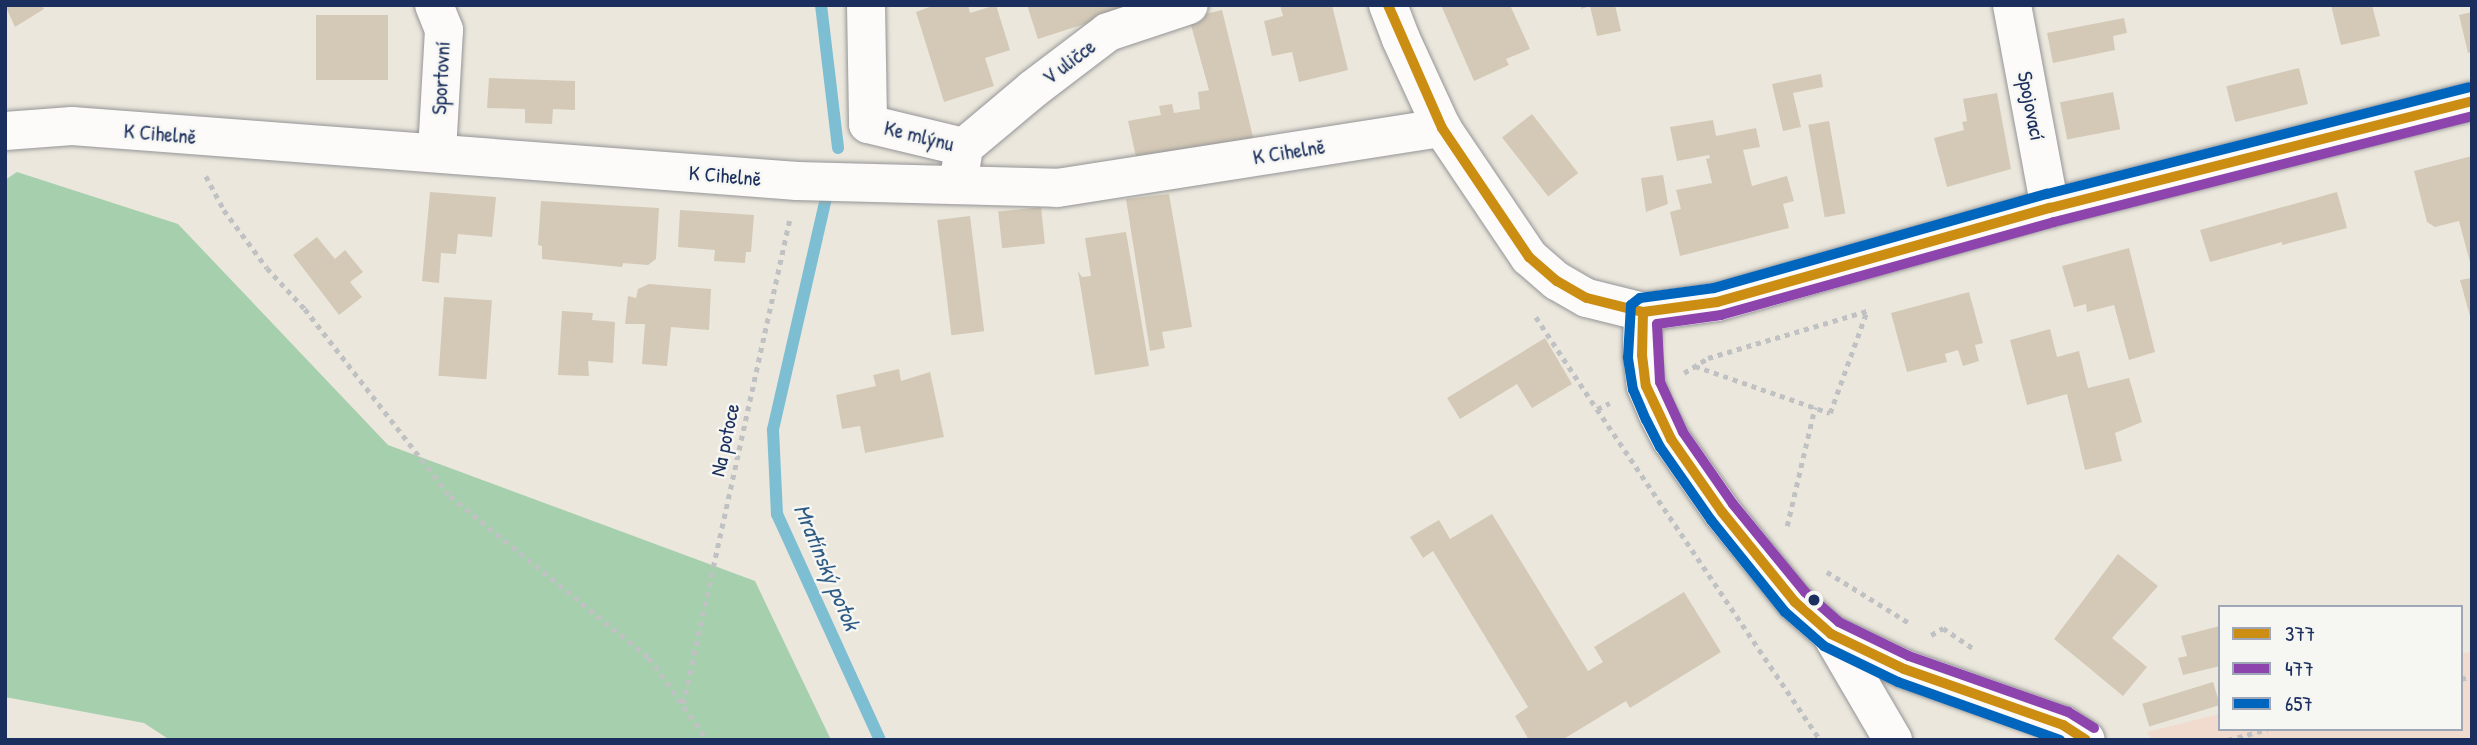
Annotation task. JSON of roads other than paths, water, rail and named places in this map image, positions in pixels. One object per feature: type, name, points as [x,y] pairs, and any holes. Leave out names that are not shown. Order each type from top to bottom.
[{"type":"street","name":"Sportovní","points":[[434,5],[444,30],[437,153]]},
{"type":"street","name":"Ke mlýnu","points":[[866,5],[869,124],[964,147],[958,188]]},
{"type":"street","name":"V uličce","points":[[964,147],[1032,89],[1108,33],[1189,5]]},
{"type":"street","points":[[1388,5],[1442,128],[1529,257],[1542,270],[1587,298],[1643,312],[1717,302],[2050,208],[2472,102]]},
{"type":"street","name":"Spojovací","points":[[2012,5],[2050,208]]},
{"type":"street","name":"K Cihelně","points":[[5,131],[72,126],[797,181],[958,188],[1057,188],[1442,128]]},
{"type":"street","points":[[1643,312],[1642,355],[1646,386],[1671,439],[1722,512],[1795,602],[1831,634],[1904,669],[2063,725],[2086,740]]},
{"type":"street","points":[[1831,634],[1893,740]]},
{"type":"waterway","name":"Mratínský potok","points":[[821,5],[838,148]]},
{"type":"waterway","name":"Mratínský potok","points":[[826,198],[773,430],[777,514],[880,740]]}]
